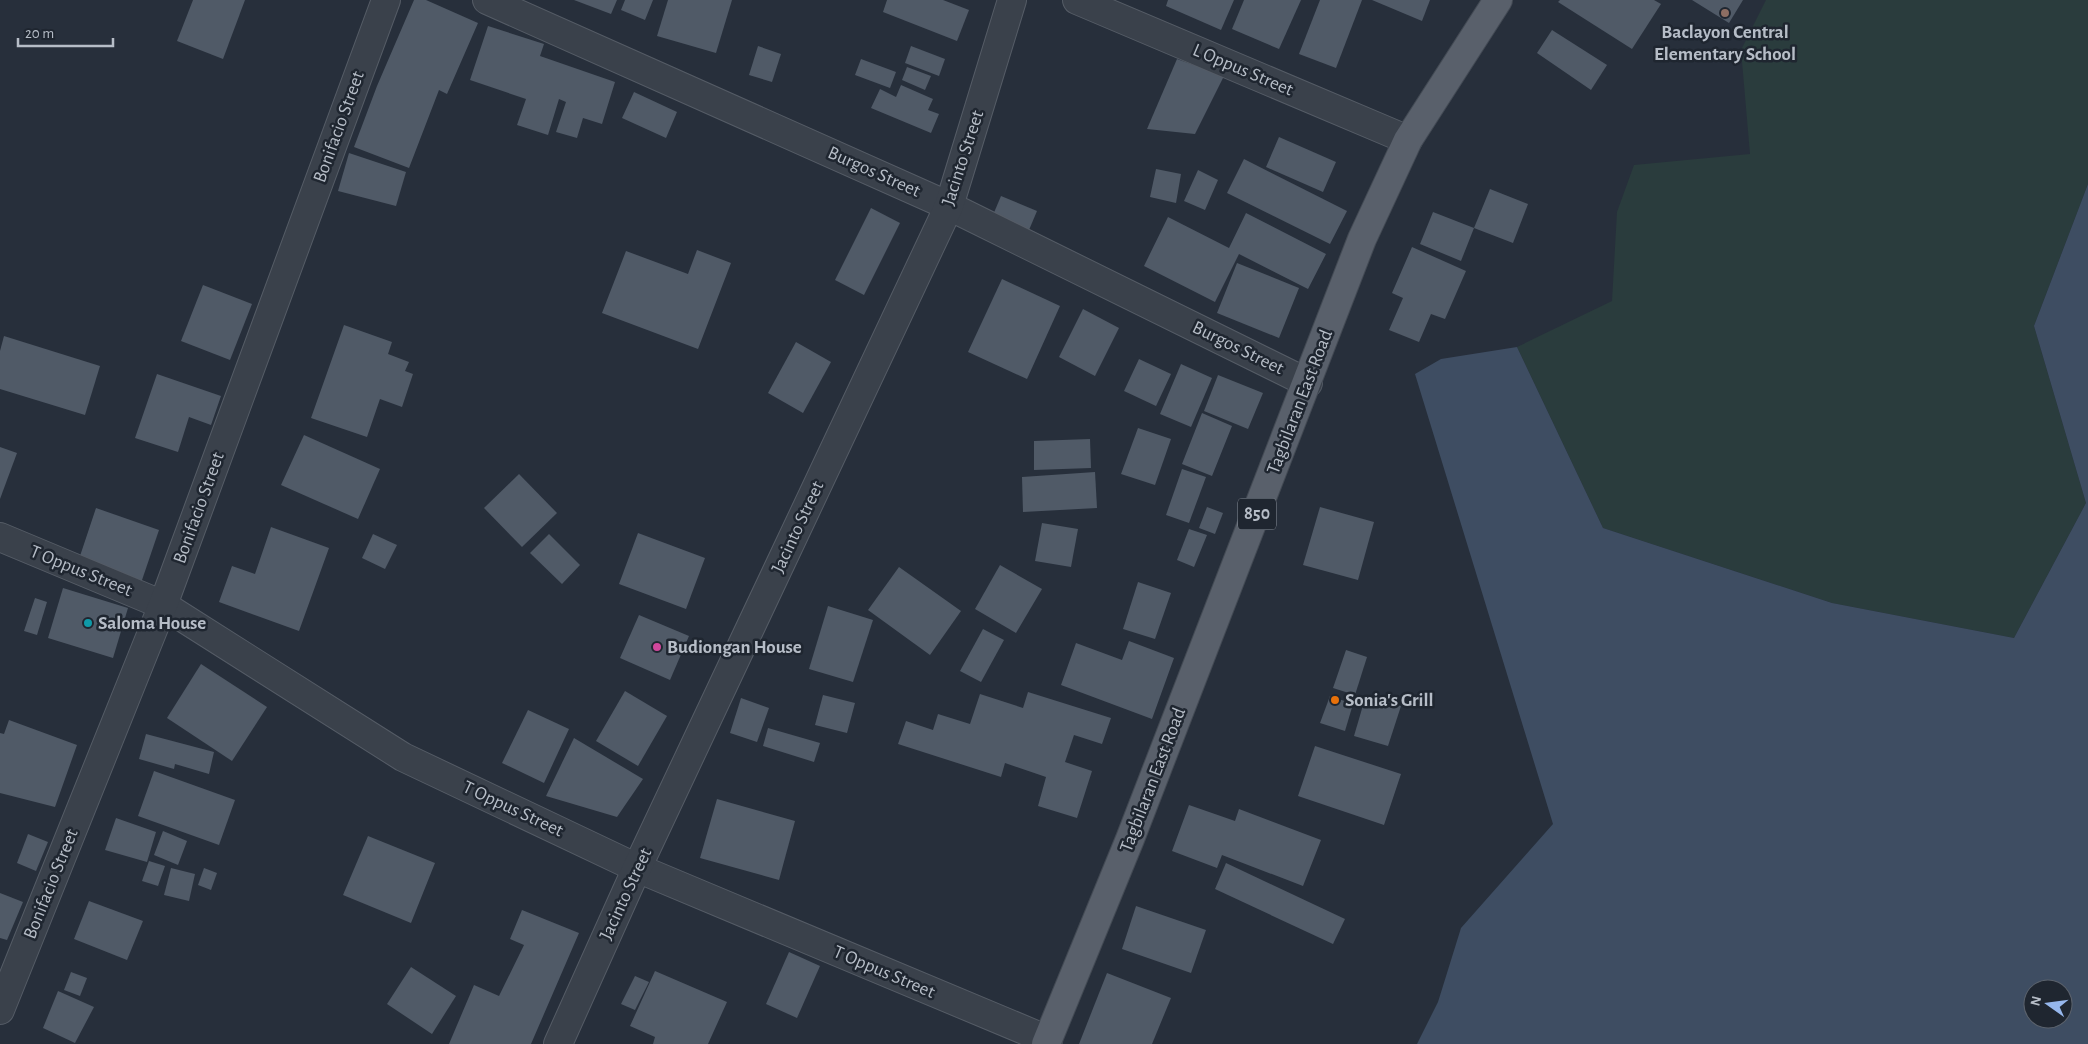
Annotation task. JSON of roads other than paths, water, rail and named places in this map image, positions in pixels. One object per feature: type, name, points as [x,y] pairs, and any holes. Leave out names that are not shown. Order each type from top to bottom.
[{"type":"main road","name":"Tagbilaran East Road","points":[[1047,1042],[1134,830],[1362,239],[1408,140],[1498,0]]},
{"type":"street","name":"Bonifacio Street","points":[[0,1010],[163,605],[386,0]]},
{"type":"street","name":"Burgos Street","points":[[487,0],[949,206],[1308,383]]},
{"type":"street","name":"Jacinto Street","points":[[558,1044],[637,868],[949,206],[1012,0]]},
{"type":"street","name":"L Oppus Street","points":[[1077,0],[1408,140]]},
{"type":"street","name":"T Oppus Street","points":[[0,537],[163,605],[403,758],[637,868],[1047,1042]]},
{"type":"water","points":[[2088,184],[2088,1044],[1417,1044],[1438,1002],[1461,928],[1553,824],[1415,374],[1441,359],[1517,347],[1603,528],[1832,603],[2014,638],[2086,503],[2034,326]]},
{"type":"place","name":"Baclayon Central Elementary School","points":[[1725,13]]},
{"type":"place","name":"Saloma House","points":[[88,623]]},
{"type":"place","name":"Budiongan House","points":[[657,647]]},
{"type":"place","name":"Sonia's Grill","points":[[1335,700]]}]
